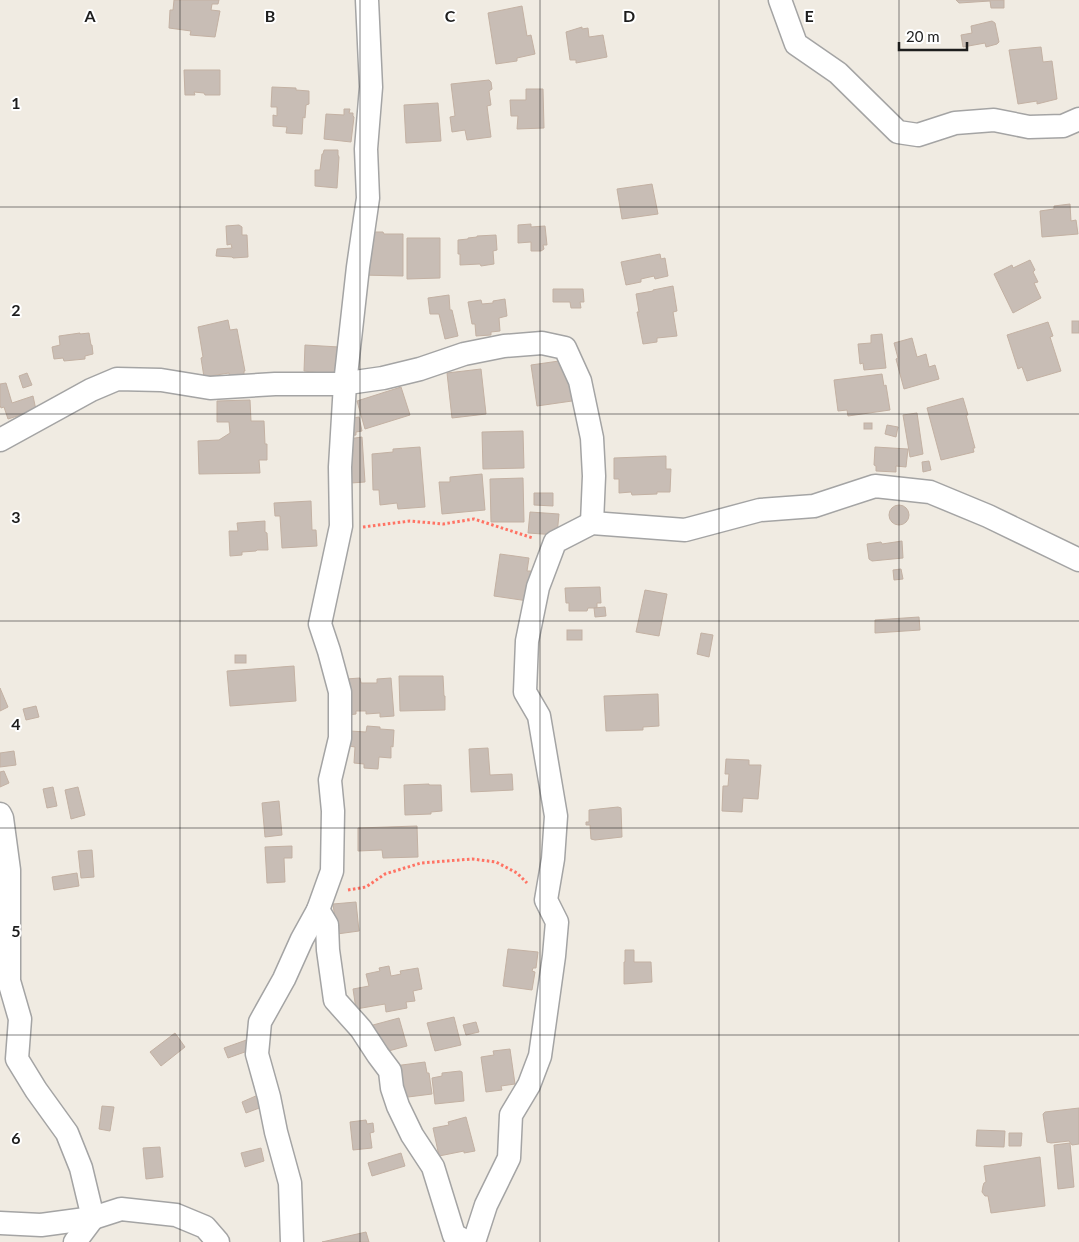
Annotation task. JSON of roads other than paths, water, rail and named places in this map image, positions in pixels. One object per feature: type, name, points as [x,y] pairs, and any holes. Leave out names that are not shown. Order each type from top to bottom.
[{"type":"street","points":[[292,1242],[290,1183],[257,1054],[260,1022],[284,979],[321,900],[332,871],[333,811],[330,780],[340,738],[340,692],[320,624],[340,529],[340,467],[346,384],[358,267],[368,198],[366,149],[371,87],[367,0]]},
{"type":"street","points":[[780,0],[796,44],[838,73],[898,132],[918,135],[955,123],[994,120],[1029,127],[1063,126],[1079,119]]},
{"type":"street","points":[[0,440],[55,408],[91,390],[117,380],[161,380],[210,388],[275,384],[346,384],[383,378],[464,354],[504,346],[542,343],[566,348],[580,381],[592,438],[594,476],[592,524]]},
{"type":"street","points":[[474,1242],[486,1205],[509,1158],[511,1115],[529,1085],[540,1056],[554,956],[557,922],[546,900],[553,859],[556,816],[539,716],[525,692],[527,641],[538,588],[555,542],[592,524],[685,530],[760,510],[814,506],[875,486],[930,492],[988,516],[1079,560]]},
{"type":"street","points":[[0,814],[10,870],[9,980],[20,1019],[17,1059],[36,1090],[67,1133],[82,1168],[93,1218],[75,1242]]},
{"type":"street","points":[[321,900],[327,925],[328,950],[335,1000],[361,1029],[390,1071],[392,1088],[398,1106],[412,1135],[433,1166],[454,1235],[467,1242]]},
{"type":"street","points":[[0,1223],[41,1225],[93,1218],[121,1210],[176,1215],[205,1227],[218,1242]]}]
